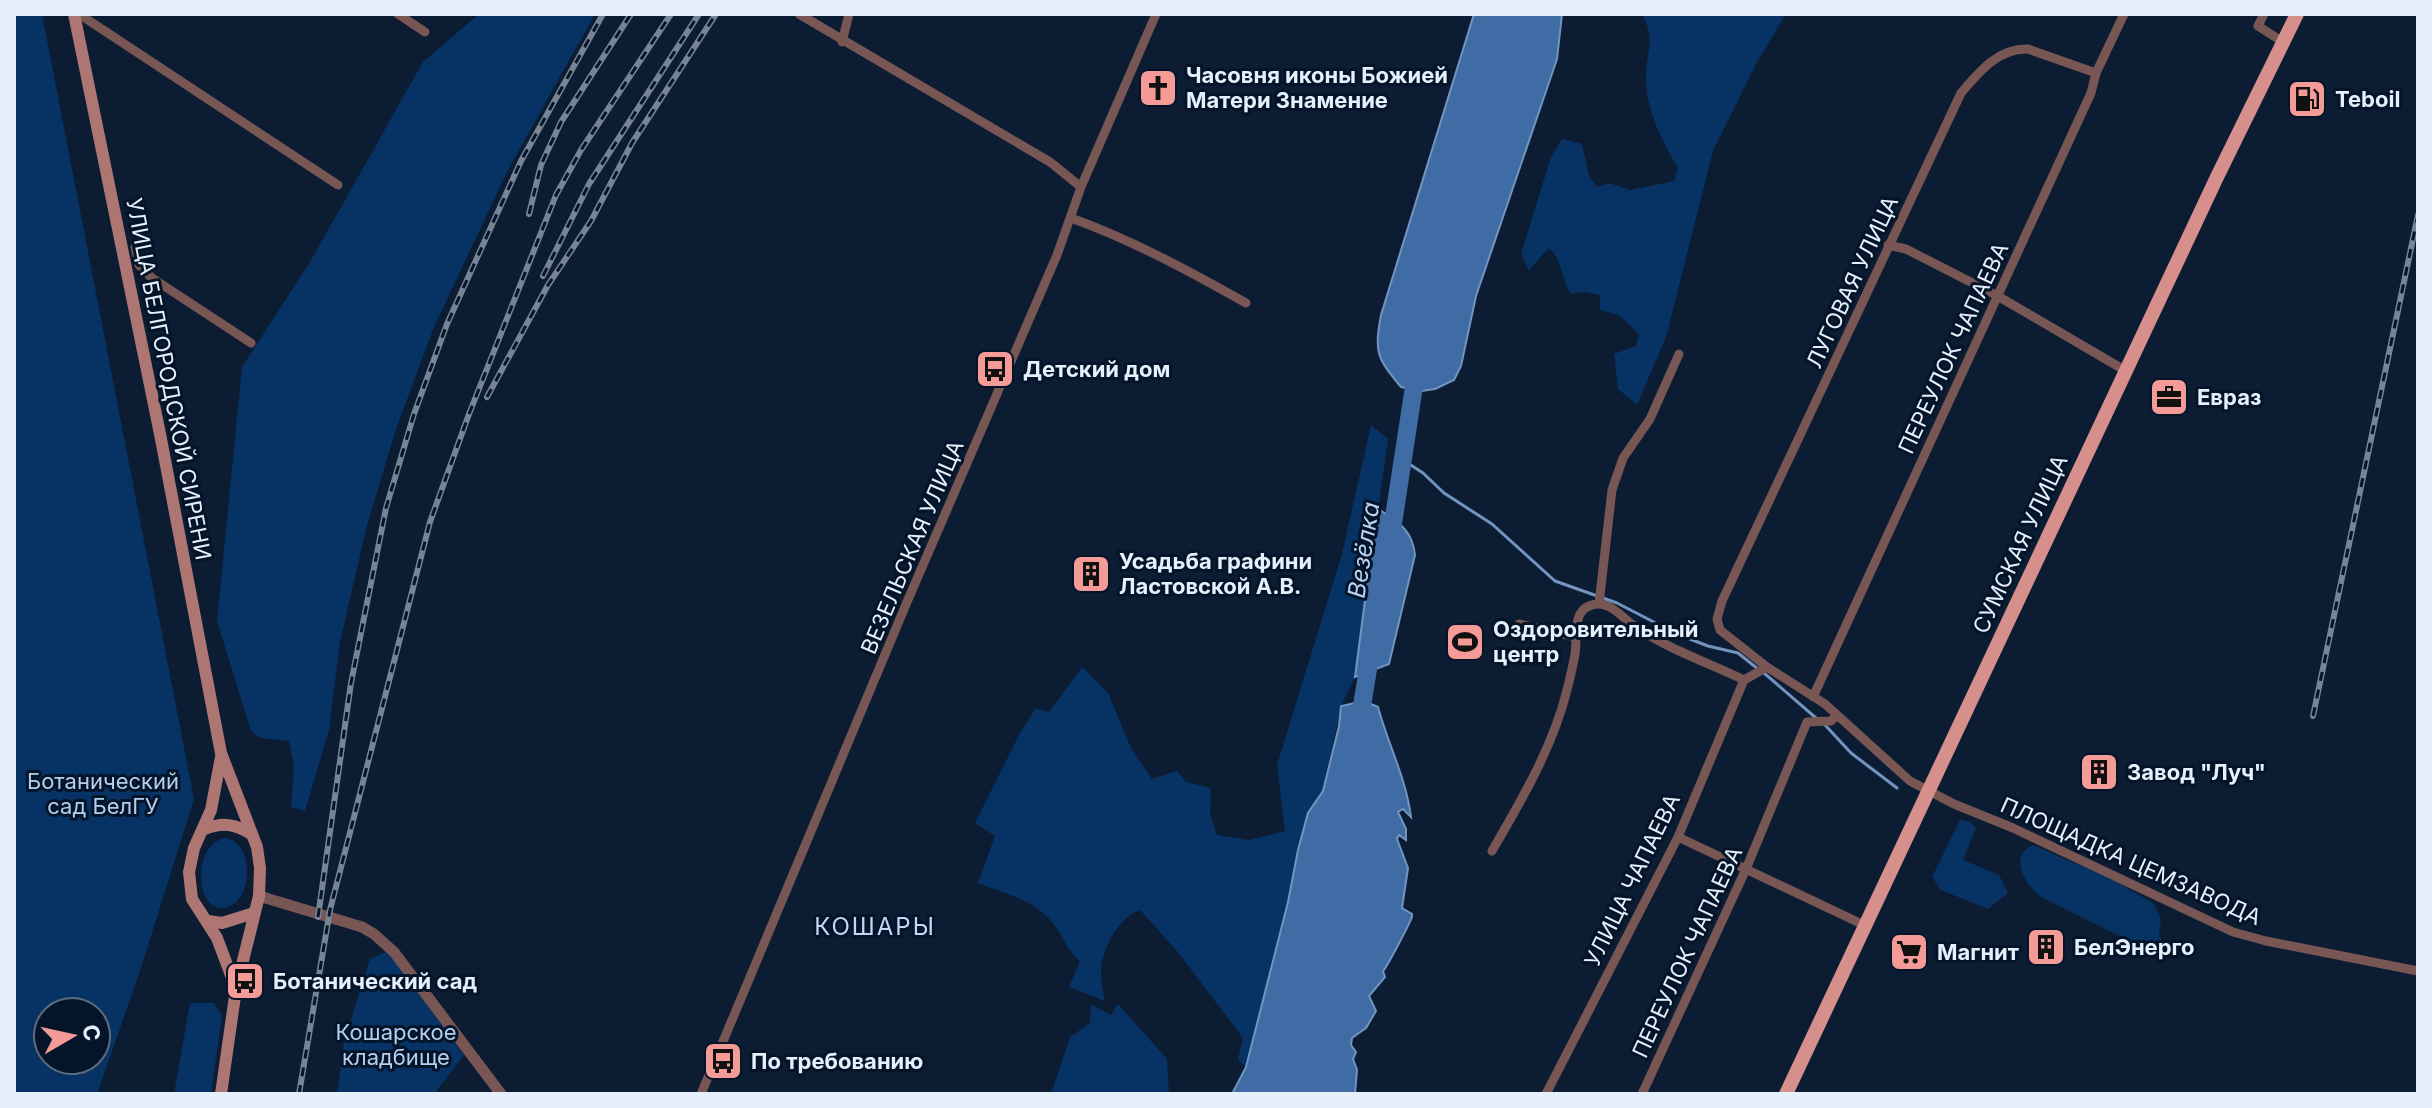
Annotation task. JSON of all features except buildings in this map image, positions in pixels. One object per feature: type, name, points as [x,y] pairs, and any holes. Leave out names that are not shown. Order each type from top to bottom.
[{"type":"main road","name":"УЛИЦА БЕЛГОРОДСКОЙ СИРЕНИ","points":[[76,14],[221,753]]},
{"type":"main road","name":"СУМСКАЯ УЛИЦА","points":[[1786,1094],[2297,14]]},
{"type":"main road","points":[[221,753],[216,792],[205,829],[194,848],[189,872],[192,899],[208,921],[227,959],[236,989]]},
{"type":"main road","points":[[221,753],[257,847],[260,868],[259,896],[236,989],[221,1094]]},
{"type":"main road","points":[[205,829],[227,824],[251,834]]},
{"type":"main road","points":[[208,921],[222,923],[254,913]]},
{"type":"street","points":[[76,14],[338,185]]},
{"type":"street","points":[[398,14],[425,32]]},
{"type":"street","points":[[799,14],[1050,162],[1081,187]]},
{"type":"street","points":[[842,42],[849,14]]},
{"type":"street","name":"ВЕЗЕЛЬСКАЯ УЛИЦА","points":[[701,1094],[1156,14]]},
{"type":"street","name":"ПЕРЕУЛОК ЧАПАЕВА","points":[[1813,697],[2091,93],[2096,73],[2124,14]]},
{"type":"street","points":[[2264,14],[2258,26],[2283,42]]},
{"type":"street","name":"ЛУГОВАЯ УЛИЦА","points":[[1720,630],[1717,619],[1722,601],[1961,93],[1981,70],[2007,51],[2017,48],[2096,73]]},
{"type":"street","points":[[1071,218],[1104,229],[1246,303]]},
{"type":"street","points":[[1888,245],[1906,249],[1996,295],[2126,371]]},
{"type":"street","points":[[135,247],[139,265],[152,278],[251,343]]},
{"type":"street","points":[[1599,604],[1612,490],[1623,458],[1650,419],[1679,354]]},
{"type":"street","points":[[1492,851],[1539,765],[1567,693],[1576,651],[1576,621],[1582,610],[1599,604],[1609,607],[1635,627],[1744,680],[1767,667]]},
{"type":"street","points":[[1519,624],[1576,637]]},
{"type":"street","name":"ПЛОЩАДКА ЦЕМЗАВОДА","points":[[1720,630],[1837,715],[1910,781],[1928,790],[2233,932],[2418,971]]},
{"type":"street","name":"УЛИЦА ЧАПАЕВА","points":[[1546,1094],[1678,837],[1744,680]]},
{"type":"street","name":"ПЕРЕУЛОК ЧАПАЕВА","points":[[1642,1094],[1746,869],[1807,722],[1831,721],[1837,715]]},
{"type":"street","points":[[1678,837],[1864,925]]},
{"type":"street","points":[[259,896],[362,927],[384,942],[501,1094]]},
{"type":"green space","name":"Ботанический сад БелГУ","points":[[14,14],[42,14],[194,799],[112,1051],[112,996],[32,996],[32,1076],[103,1076],[97,1094],[14,1094]]},
{"type":"green space","points":[[479,14],[595,14],[508,170],[434,327],[396,429],[366,529],[340,642],[329,730],[305,811],[291,807],[294,766],[289,741],[261,738],[251,731],[217,621],[242,367],[310,262],[423,62]]},
{"type":"green space","points":[[1642,14],[1786,14],[1756,64],[1713,151],[1666,337],[1637,405],[1618,389],[1614,354],[1636,346],[1639,334],[1619,315],[1600,310],[1600,295],[1583,292],[1571,294],[1557,258],[1549,248],[1529,270],[1521,254],[1551,157],[1562,139],[1582,144],[1589,176],[1597,187],[1609,183],[1630,190],[1674,181],[1678,168],[1661,137],[1649,103],[1646,71],[1650,39]]},
{"type":"green space","points":[[1371,425],[1388,439],[1355,677],[1341,706],[1323,791],[1308,813],[1246,1067],[1238,1060],[1243,1038],[1177,951],[1140,910],[1124,920],[1107,946],[1101,974],[1105,1001],[1069,987],[1080,961],[1051,921],[1027,902],[978,883],[995,836],[975,823],[1035,709],[1049,712],[1082,667],[1108,693],[1131,748],[1152,779],[1177,771],[1186,782],[1211,788],[1210,814],[1217,835],[1249,840],[1285,831],[1277,765],[1342,554]]},
{"type":"green space","points":[[1960,820],[1970,822],[1976,828],[1963,860],[1999,875],[2008,893],[1988,909],[1941,890],[1932,877]]},
{"type":"green space","points":[[226,838],[236,843],[243,852],[247,876],[239,898],[232,905],[222,908],[213,905],[206,897],[201,874],[208,850],[215,842]]},
{"type":"green space","points":[[2033,845],[2114,880],[2154,904],[2161,919],[2159,933],[2165,951],[2158,955],[2041,897],[2030,886],[2020,864],[2025,850]]},
{"type":"green space","name":"Кошарское кладбище","points":[[388,951],[464,1055],[434,1094],[337,1094],[344,1042],[370,959]]},
{"type":"green space","points":[[190,1003],[214,1003],[222,1016],[211,1094],[174,1094]]},
{"type":"green space","points":[[1091,1004],[1111,1015],[1118,1004],[1167,1059],[1169,1094],[1051,1094],[1070,1037],[1090,1023]]},
{"type":"shaded area","points":[[1474,14],[1562,14],[1557,59],[1476,296],[1461,366],[1454,380],[1422,391],[1401,387],[1387,369],[1379,354],[1379,328]]},
{"type":"shaded area","points":[[1377,508],[1407,532],[1415,555],[1389,664],[1355,677]]},
{"type":"shaded area","points":[[1364,701],[1378,707],[1409,803],[1411,817],[1403,809],[1398,812],[1406,829],[1406,840],[1399,835],[1397,839],[1408,868],[1402,908],[1412,917],[1383,971],[1385,977],[1369,996],[1376,1011],[1366,1028],[1352,1038],[1357,1070],[1355,1094],[1232,1094],[1246,1067],[1298,850],[1308,813],[1323,791],[1341,706]]},
{"type":"waterway","name":"Везёлка","points":[[1390,543],[1417,367]]},
{"type":"waterway","points":[[1403,460],[1423,473],[1444,493],[1492,524],[1555,581],[1617,603],[1677,634],[1738,653],[1758,669]]},
{"type":"waterway","name":"Везёлка","points":[[1359,724],[1371,651]]},
{"type":"waterway","points":[[1764,673],[1816,718]]},
{"type":"waterway","points":[[1825,725],[1851,753],[1897,788]]},
{"type":"railway","points":[[318,917],[351,683],[386,508],[414,414],[447,324],[521,161],[603,14]]},
{"type":"railway","points":[[529,214],[541,165],[561,122],[631,14]]},
{"type":"railway","points":[[299,1094],[330,910],[430,522],[469,414],[556,195],[581,150],[671,14]]},
{"type":"railway","points":[[543,276],[589,184],[699,14]]},
{"type":"railway","points":[[487,397],[548,285],[591,221],[632,143],[716,14]]},
{"type":"railway","points":[[2313,716],[2418,215]]},
{"type":"place","name":"Часовня иконы Божией Матери Знамение","points":[[1158,88]]},
{"type":"place","name":"Teboil","points":[[2307,99]]},
{"type":"place","name":"Детский дом","points":[[995,369]]},
{"type":"place","name":"Евраз","points":[[2169,397]]},
{"type":"place","name":"Усадьба графини Ластовской А.В.","points":[[1091,574]]},
{"type":"place","name":"Оздоровительный центр","points":[[1465,642]]},
{"type":"place","name":"Завод \"Луч\"","points":[[2099,772]]},
{"type":"place","name":"БелЭнерго","points":[[2046,947]]},
{"type":"place","name":"Магнит","points":[[1909,952]]},
{"type":"place","name":"Ботанический сад","points":[[245,981]]},
{"type":"place","name":"По требованию","points":[[723,1061]]},
{"type":"district","name":"КОШАРЫ","points":[[875,927]]}]
